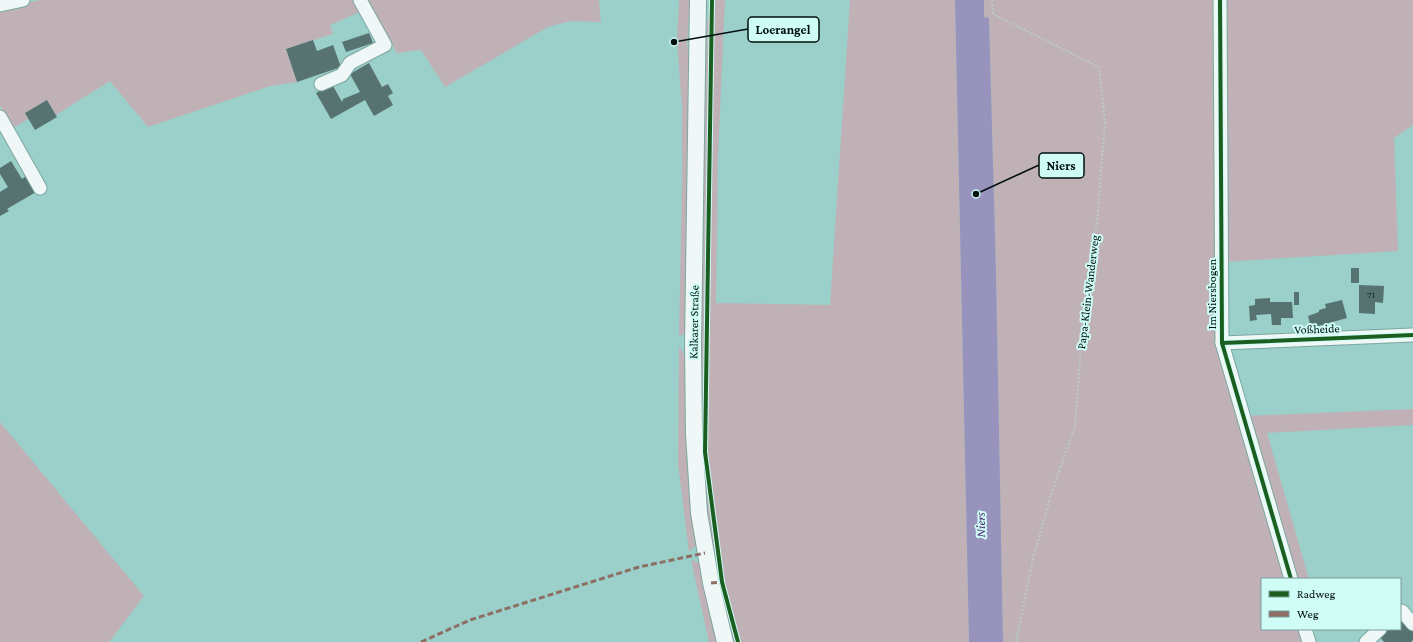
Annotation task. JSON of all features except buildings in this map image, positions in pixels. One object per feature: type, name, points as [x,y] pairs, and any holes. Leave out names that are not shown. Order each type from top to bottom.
[{"type":"main road","name":"Kalkarer Straße","points":[[698,0],[693,344],[694,434],[698,514],[708,568],[725,642]]},
{"type":"street","points":[[0,5],[23,0]]},
{"type":"street","points":[[320,84],[342,75],[350,63],[385,45],[360,0]]},
{"type":"street","name":"Im Niersbogen","points":[[1220,0],[1222,343],[1291,578]]},
{"type":"street","points":[[0,117],[40,188]]},
{"type":"street","name":"Voßheide","points":[[1222,343],[1413,335]]},
{"type":"street","points":[[1401,612],[1413,624]]},
{"type":"street","points":[[1305,630],[1309,642]]},
{"type":"street","points":[[1366,642],[1379,630]]},
{"type":"shaded area","points":[[40,0],[356,0],[362,11],[330,25],[333,34],[286,49],[297,82],[270,86],[148,127],[110,81],[56,115],[47,100],[25,113],[28,119],[13,128],[0,106],[0,9]]},
{"type":"shaded area","points":[[367,0],[599,0],[601,22],[570,21],[548,27],[445,87],[421,50],[397,53]]},
{"type":"shaded area","points":[[679,0],[690,0],[687,44],[691,79],[686,332],[679,337],[682,107],[677,41]]},
{"type":"shaded area","points":[[711,0],[725,0],[718,157],[716,303],[830,305],[850,0],[955,0],[969,642],[733,642],[720,593],[709,533],[702,464],[701,284],[707,24]]},
{"type":"shaded area","points":[[984,0],[1413,0],[1413,125],[1394,138],[1398,251],[1222,262],[1222,343],[1244,416],[1413,409],[1413,425],[1267,433],[1309,578],[1261,578],[1261,630],[1305,630],[1309,642],[1017,642],[1020,625],[1016,642],[1003,642],[996,272],[989,18],[984,17]]},
{"type":"shaded area","points":[[679,346],[686,358],[687,465],[696,545],[689,552],[678,464]]},
{"type":"shaded area","points":[[0,422],[144,596],[109,642],[0,642]]},
{"type":"shaded area","points":[[691,560],[700,563],[717,642],[709,642]]},
{"type":"water","points":[[955,0],[984,0],[984,17],[989,18],[996,272],[1003,642],[969,642]]},
{"type":"marked path","points":[[421,642],[470,620],[639,567],[705,553]]},
{"type":"marked path","points":[[711,583],[722,582]]},
{"type":"cycle path","points":[[712,0],[705,452],[722,582],[738,642]]},
{"type":"cycle path","points":[[1220,0],[1222,343],[1291,578]]},
{"type":"cycle path","points":[[1222,343],[1413,335]]},
{"type":"place","name":"Loerangel","points":[[674,42]]},
{"type":"place","name":"Niers","points":[[976,194]]}]
